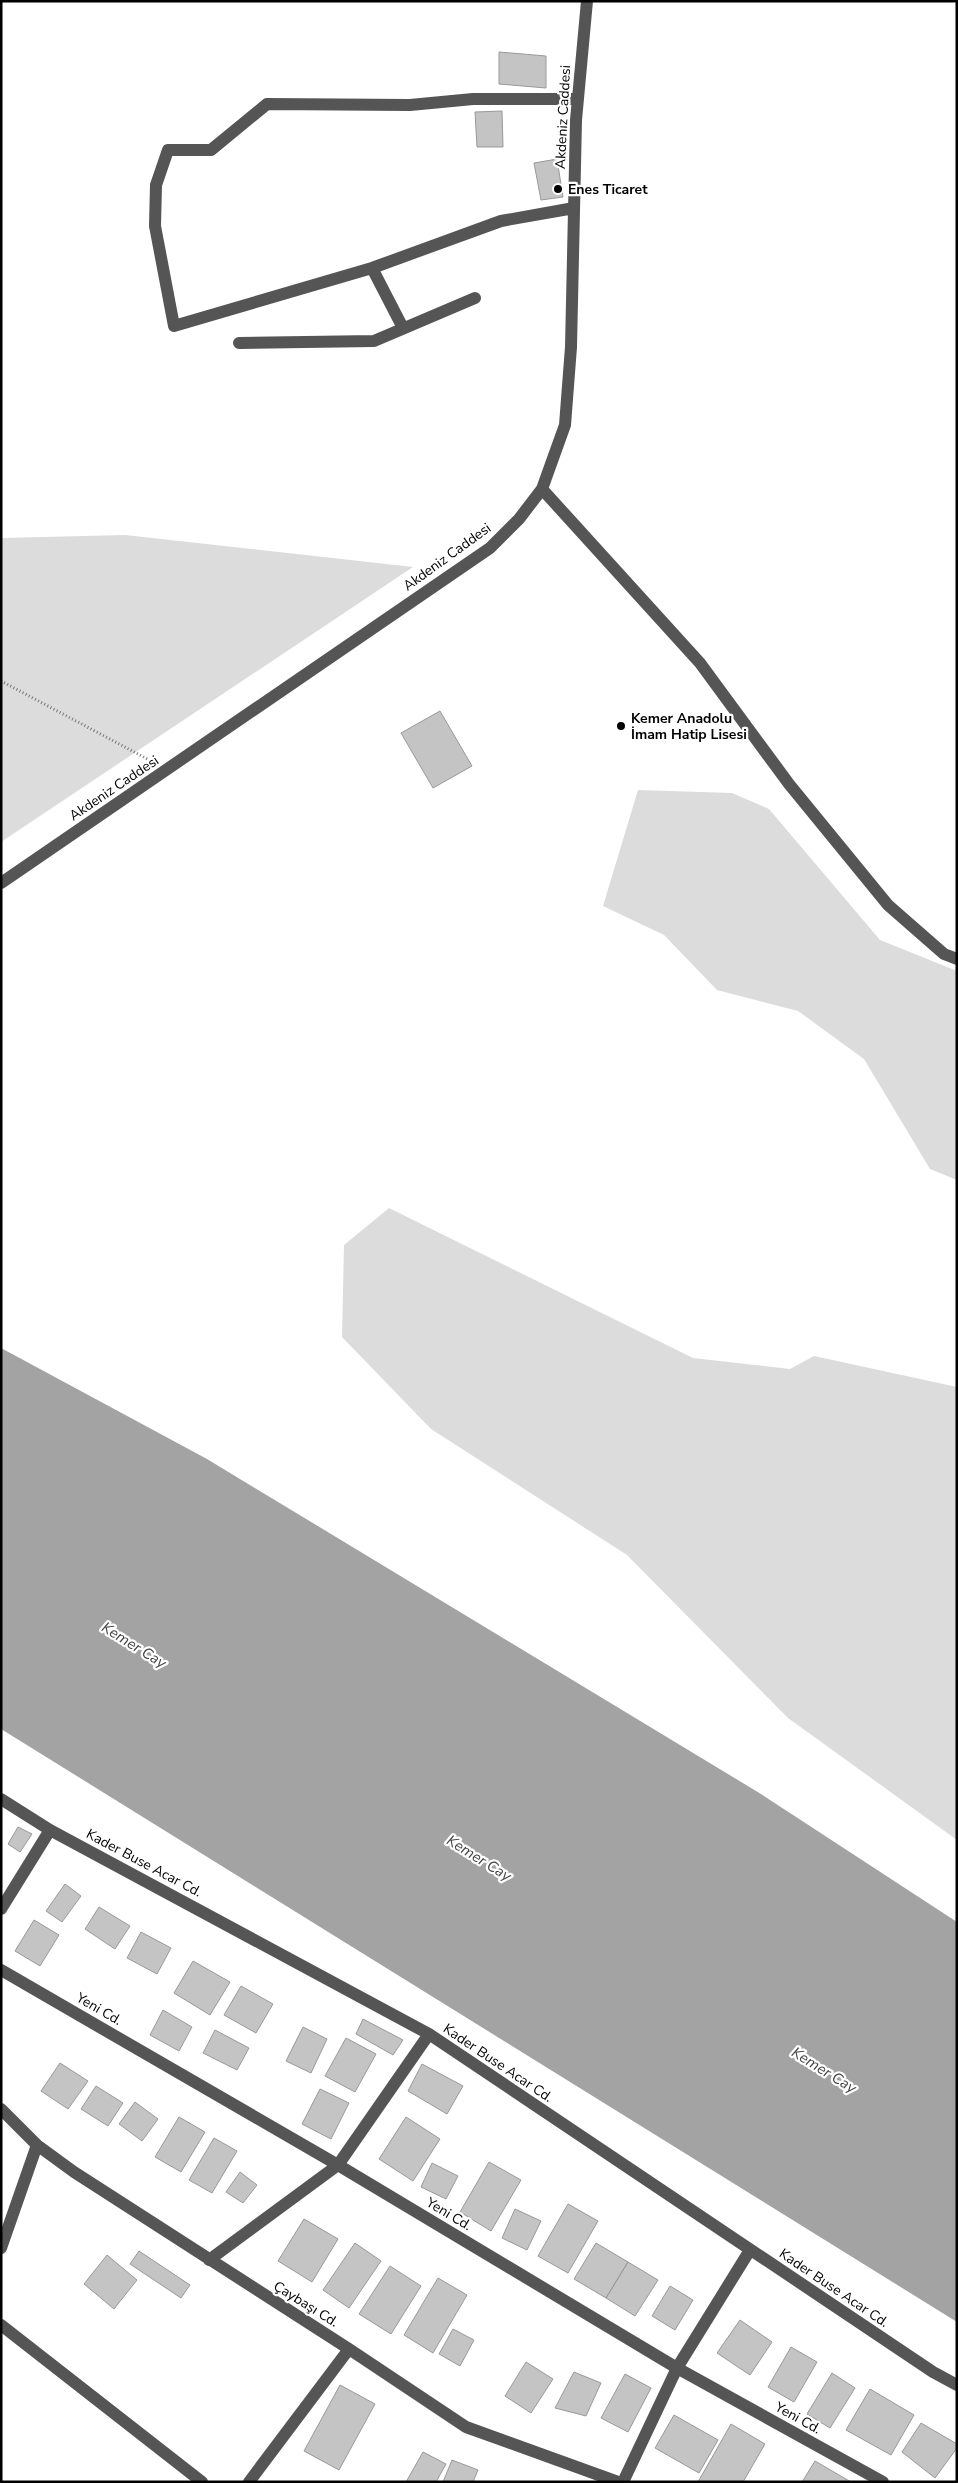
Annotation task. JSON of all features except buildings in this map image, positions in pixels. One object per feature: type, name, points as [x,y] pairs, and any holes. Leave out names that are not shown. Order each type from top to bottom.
[{"type":"street","name":"Akdeniz Caddesi","points":[[1,883],[490,548],[519,519],[542,489],[565,425],[571,348],[578,99],[587,1]]},
{"type":"street","points":[[574,208],[501,222],[372,268],[174,326],[155,226],[156,185],[168,150],[211,150],[267,104],[410,105],[474,99],[578,99]]},
{"type":"street","points":[[372,268],[403,328]]},
{"type":"street","points":[[239,343],[360,342],[384,338],[403,328],[475,298]]},
{"type":"street","points":[[542,489],[700,663],[789,784],[888,905],[944,954],[957,959]]},
{"type":"street","name":"Kader Buse Acar Cd.","points":[[1,1799],[50,1830],[429,2034],[933,2372],[957,2385]]},
{"type":"street","points":[[1,1909],[50,1830]]},
{"type":"street","name":"Yeni Cd.","points":[[1,1970],[338,2165],[677,2368],[883,2482]]},
{"type":"street","points":[[209,2260],[338,2165],[429,2034]]},
{"type":"street","name":"Çaybaşı Cd.","points":[[1,2109],[37,2145],[74,2172],[349,2349],[466,2427],[618,2482]]},
{"type":"street","points":[[1,2248],[37,2145]]},
{"type":"street","points":[[623,2482],[677,2368],[750,2250]]},
{"type":"street","points":[[1,2325],[202,2482]]},
{"type":"street","points":[[249,2482],[349,2349]]},
{"type":"path","points":[[1,682],[166,770]]},
{"type":"shaded area","points":[[125,535],[413,567],[1,842],[1,538]]},
{"type":"shaded area","points":[[638,790],[732,793],[769,809],[880,940],[957,971],[957,1180],[930,1169],[864,1059],[798,1011],[717,990],[664,935],[603,906]]},
{"type":"shaded area","points":[[389,1208],[693,1358],[790,1369],[814,1356],[957,1387],[957,1840],[788,1718],[627,1555],[431,1429],[342,1337],[344,1245]]},
{"type":"water","name":"Kemer Cay","points":[[1,1348],[207,1459],[761,1794],[957,1922],[957,2322],[1,1729]]},
{"type":"place","name":"Enes Ticaret","points":[[558,189]]},
{"type":"place","name":"Kemer Anadolu İmam Hatip Lisesi","points":[[621,726]]}]
